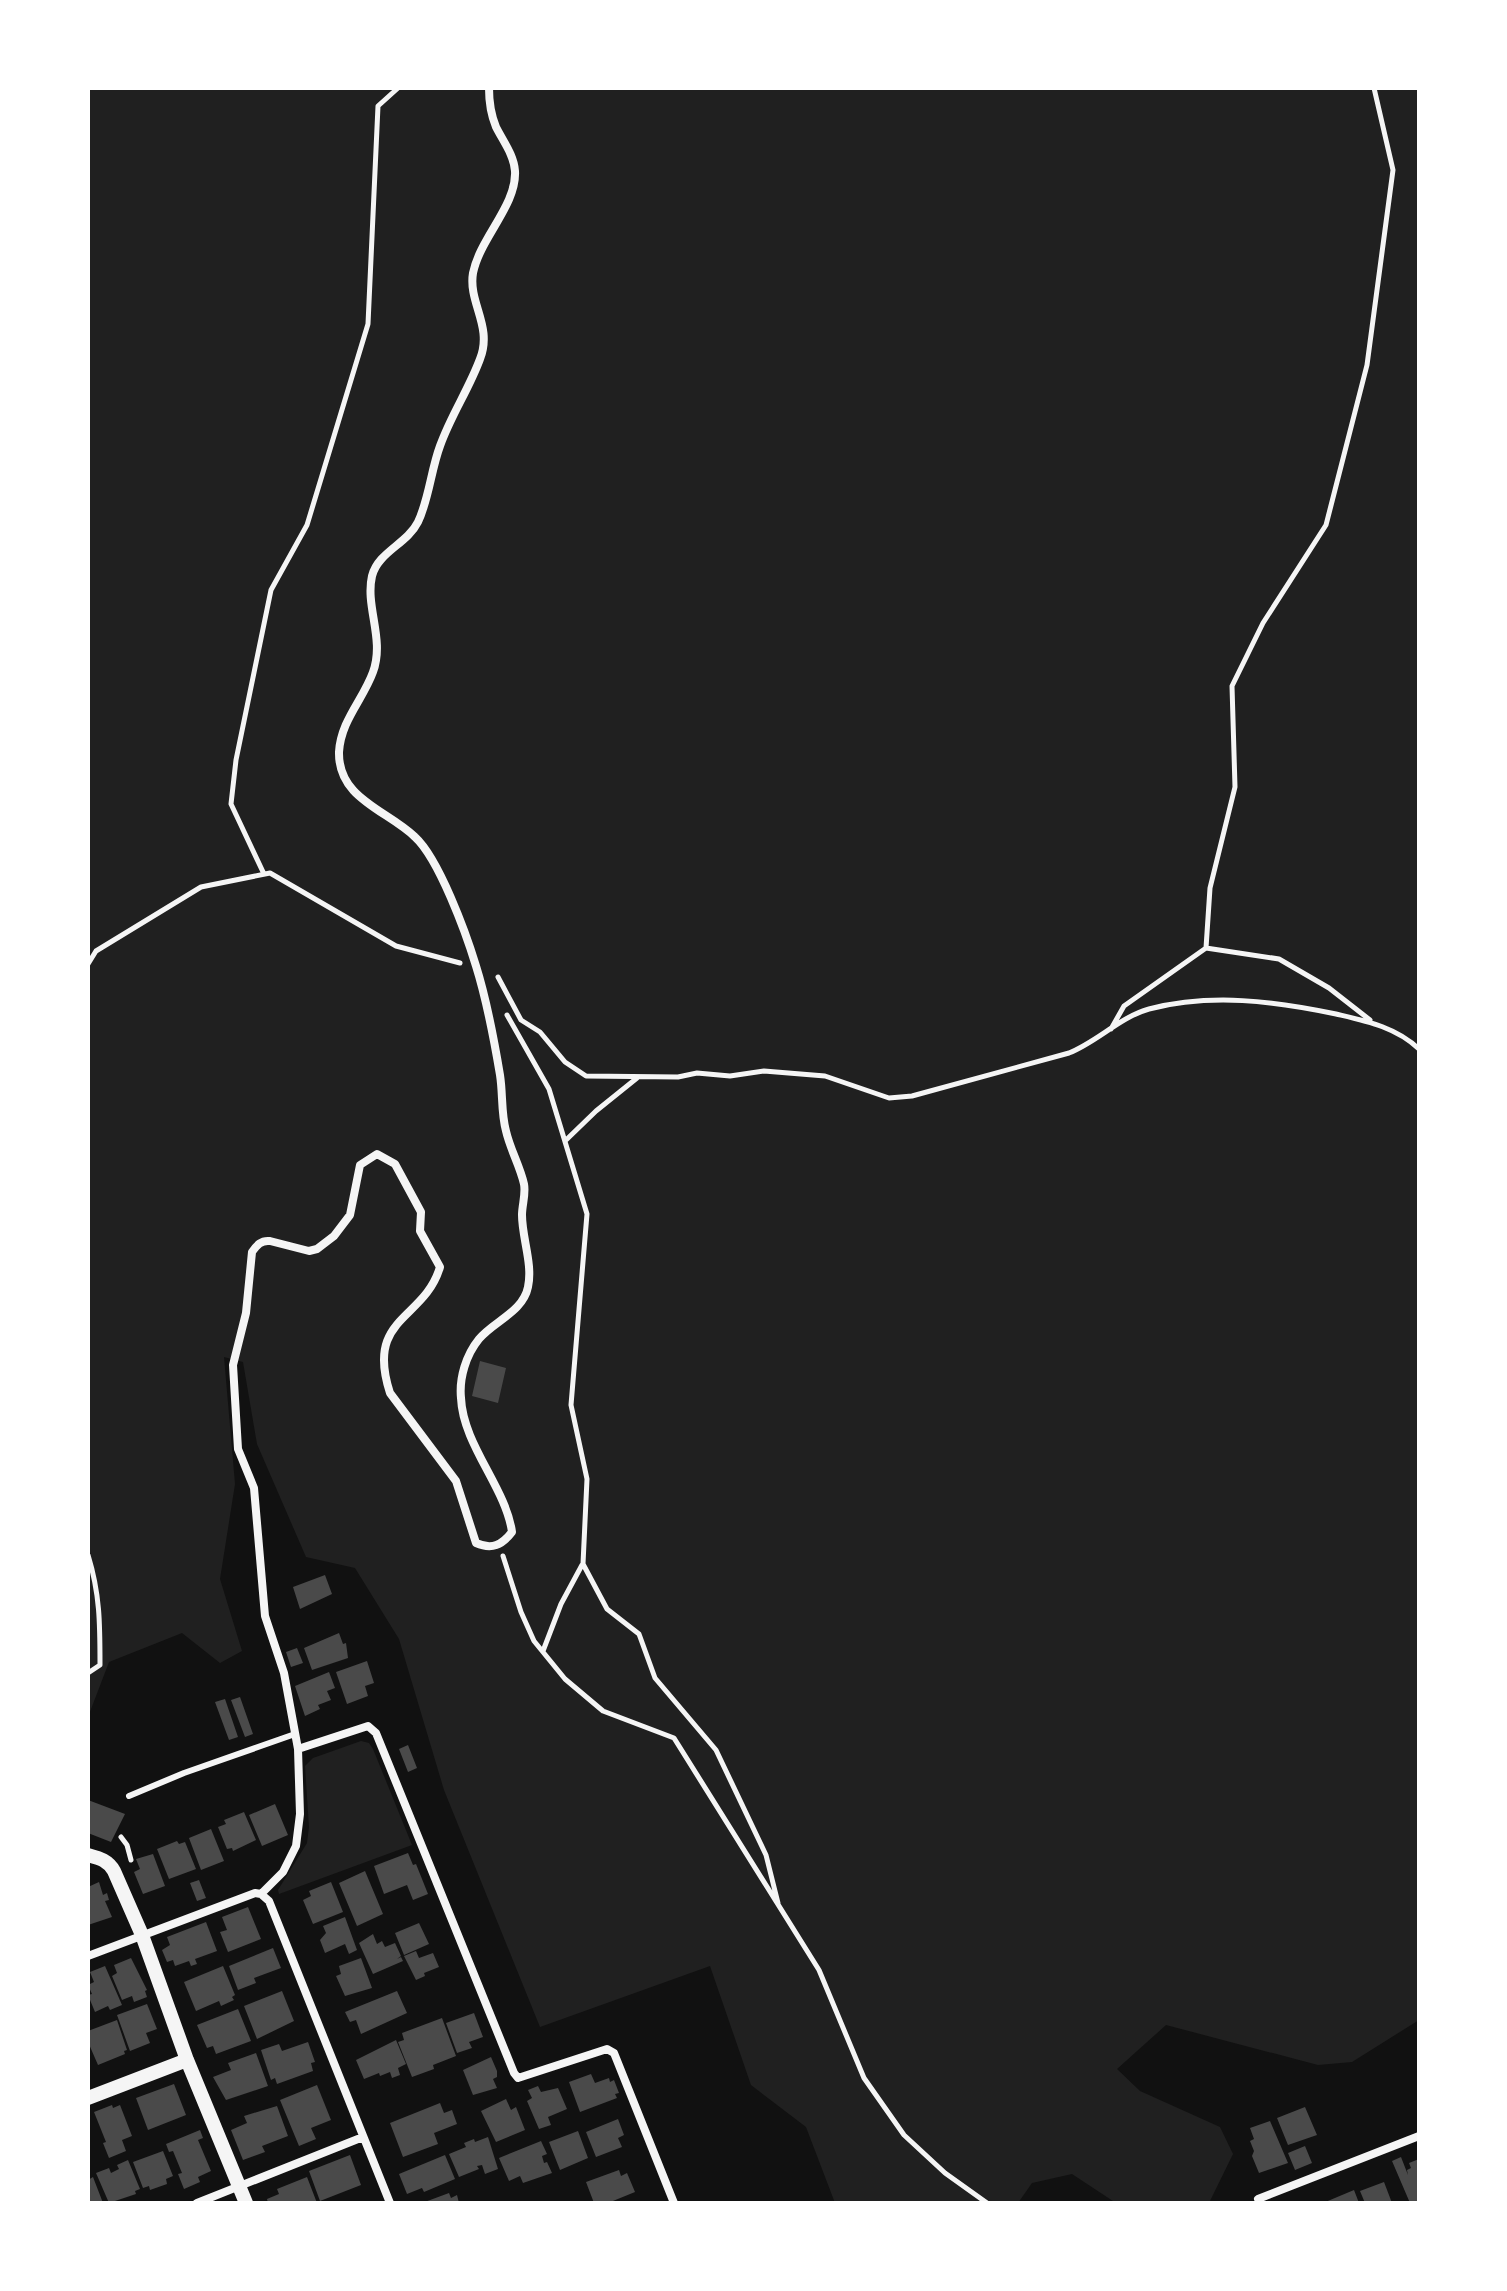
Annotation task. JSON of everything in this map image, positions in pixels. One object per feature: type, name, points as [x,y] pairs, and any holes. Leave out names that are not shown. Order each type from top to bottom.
[{"type":"street","points":[[261,1894],[283,1872],[296,1846],[300,1814],[298,1749],[284,1673],[265,1616],[254,1488],[238,1449],[233,1365],[246,1313],[252,1252],[264,1241],[309,1251],[317,1249],[334,1236],[350,1215],[360,1165],[377,1154],[395,1164],[421,1212],[420,1231],[440,1267],[430,1288],[392,1331],[385,1347],[384,1376],[390,1393],[456,1481],[476,1543],[484,1546],[499,1544],[512,1532],[510,1519],[465,1420],[461,1379],[480,1338],[518,1305],[528,1287],[522,1211],[526,1190],[506,1135],[501,1079],[471,952],[426,847],[396,821],[374,810],[350,787],[340,764],[339,748],[343,729],[376,662],[378,635],[372,578],[382,558],[416,525],[451,415],[482,355],[484,331],[472,290],[472,278],[482,249],[510,196],[515,173],[494,122],[489,88]]},
{"type":"street","points":[[298,1749],[368,1726],[376,1733],[514,2073],[518,2078],[607,2049],[614,2053],[674,2203]]},
{"type":"street","points":[[88,1855],[111,1864],[142,1935],[187,2060],[246,2203]]},
{"type":"street","points":[[88,1956],[255,1893],[261,1894],[269,1901],[390,2203]]},
{"type":"street","points":[[88,2098],[187,2060]]},
{"type":"street","points":[[1260,2203],[1258,2199],[1419,2136]]},
{"type":"street","points":[[197,2203],[363,2137]]},
{"type":"lane","points":[[129,1796],[295,1734]]},
{"type":"path","points":[[264,874],[231,804],[236,760],[271,590],[307,525],[368,324],[378,106],[398,88]]},
{"type":"path","points":[[1206,948],[1210,888],[1235,787],[1232,686],[1263,623],[1326,525],[1367,365],[1393,170],[1374,88]]},
{"type":"path","points":[[88,964],[96,951],[201,887],[270,873],[396,946],[476,967]]},
{"type":"path","points":[[1111,1030],[1124,1006],[1206,948],[1279,959],[1329,988],[1372,1023]]},
{"type":"path","points":[[88,949],[96,951]]},
{"type":"path","points":[[471,952],[505,987],[512,1007],[521,1020],[540,1032],[557,1053],[586,1076],[678,1077],[697,1073],[730,1076],[764,1071],[825,1076],[889,1098],[912,1096],[1069,1053],[1148,1009],[1244,999],[1280,1002],[1372,1023],[1398,1033],[1419,1049]]},
{"type":"path","points":[[488,968],[496,991]]},
{"type":"path","points":[[502,1004],[549,1089],[587,1214],[571,1405],[587,1479],[583,1564],[561,1604],[543,1651]]},
{"type":"path","points":[[565,1141],[596,1111],[639,1077]]},
{"type":"path","points":[[499,1544],[534,1641],[565,1679],[603,1711],[674,1738],[819,1970],[864,2078],[904,2135],[945,2173],[987,2203]]},
{"type":"path","points":[[88,1555],[98,1588],[100,1665],[88,1673]]},
{"type":"path","points":[[583,1564],[607,1609],[639,1634],[655,1678],[716,1750],[766,1855],[778,1903]]},
{"type":"path","points":[[121,1837],[131,1860]]},
{"type":"shaded area","points":[[88,88],[1419,88],[1419,2020],[1352,2062],[1318,2065],[1166,2025],[1117,2069],[1140,2091],[1220,2127],[1233,2154],[1209,2203],[1116,2203],[1072,2174],[1032,2183],[1018,2203],[835,2203],[806,2127],[751,2085],[710,1966],[540,2027],[444,1790],[399,1639],[355,1568],[306,1557],[257,1444],[243,1362],[224,1357],[235,1484],[220,1579],[242,1651],[220,1663],[182,1633],[109,1662],[88,1717]]},
{"type":"shaded area","points":[[361,1741],[369,1743],[373,1749],[412,1845],[279,1894],[278,1890],[307,1843],[309,1827],[305,1766],[313,1758]]},
{"type":"building","points":[[480,1361],[506,1368],[498,1403],[472,1396]]},
{"type":"building","points":[[325,1575],[332,1594],[300,1609],[293,1587]]},
{"type":"building","points":[[339,1633],[343,1644],[346,1643],[348,1658],[312,1670],[304,1648]]},
{"type":"building","points":[[297,1648],[303,1663],[291,1667],[286,1652]]},
{"type":"building","points":[[367,1661],[374,1683],[365,1686],[368,1696],[347,1704],[336,1672]]},
{"type":"building","points":[[329,1672],[335,1688],[327,1691],[331,1700],[318,1705],[320,1709],[305,1716],[295,1686]]},
{"type":"building","points":[[240,1697],[253,1734],[245,1737],[231,1700]]},
{"type":"building","points":[[225,1699],[238,1737],[229,1740],[215,1702]]},
{"type":"building","points":[[408,1745],[417,1768],[408,1772],[399,1749]]},
{"type":"building","points":[[88,1800],[125,1814],[111,1842],[88,1833]]},
{"type":"building","points":[[275,1804],[288,1835],[262,1846],[249,1815]]},
{"type":"building","points":[[244,1812],[256,1840],[233,1851],[232,1848],[227,1849],[218,1827],[226,1824],[224,1820]]},
{"type":"building","points":[[211,1829],[224,1861],[201,1870],[189,1838]]},
{"type":"building","points":[[177,1841],[179,1844],[185,1842],[196,1869],[169,1879],[157,1849]]},
{"type":"building","points":[[408,1853],[428,1894],[413,1900],[407,1885],[384,1894],[374,1866]]},
{"type":"building","points":[[153,1854],[165,1886],[143,1894],[134,1872],[140,1869],[136,1859]]},
{"type":"building","points":[[365,1871],[383,1914],[357,1926],[339,1883]]},
{"type":"building","points":[[199,1880],[206,1898],[197,1901],[190,1883]]},
{"type":"building","points":[[99,1882],[103,1895],[107,1893],[109,1900],[105,1901],[112,1917],[88,1925],[88,1887]]},
{"type":"building","points":[[331,1882],[343,1912],[313,1924],[303,1900],[311,1896],[309,1891]]},
{"type":"building","points":[[248,1907],[261,1939],[228,1952],[220,1932],[227,1930],[222,1917]]},
{"type":"building","points":[[345,1917],[357,1950],[349,1954],[345,1944],[325,1953],[320,1940],[326,1933],[323,1926]]},
{"type":"building","points":[[206,1922],[217,1951],[195,1959],[197,1964],[191,1966],[189,1961],[175,1966],[173,1960],[167,1962],[162,1950],[170,1945],[167,1937]]},
{"type":"building","points":[[419,1923],[429,1944],[404,1955],[395,1933]]},
{"type":"building","points":[[373,1934],[377,1944],[382,1941],[385,1947],[395,1943],[401,1956],[397,1959],[401,1957],[403,1961],[373,1974],[359,1943]]},
{"type":"building","points":[[273,1948],[281,1968],[254,1978],[256,1983],[238,1990],[229,1966]]},
{"type":"building","points":[[416,1951],[419,1958],[433,1953],[439,1967],[416,1980],[404,1956]]},
{"type":"building","points":[[131,1958],[147,1990],[147,1997],[134,2002],[132,1996],[122,2000],[112,1976],[117,1973],[114,1965]]},
{"type":"building","points":[[361,1958],[372,1988],[345,1996],[336,1976],[341,1974],[339,1966]]},
{"type":"building","points":[[105,1966],[122,2005],[110,2010],[108,2006],[95,2012],[88,1995],[92,1994],[88,1985],[94,1982],[90,1972]]},
{"type":"building","points":[[223,1966],[235,1995],[232,1997],[234,2000],[221,2006],[219,2001],[196,2011],[184,1982]]},
{"type":"building","points":[[282,1991],[294,2021],[257,2039],[244,2006]]},
{"type":"building","points":[[397,1991],[407,2013],[361,2034],[356,2020],[350,2022],[345,2012]]},
{"type":"building","points":[[147,2004],[157,2029],[146,2033],[150,2043],[130,2051],[117,2015]]},
{"type":"building","points":[[238,2009],[251,2041],[216,2054],[213,2046],[207,2048],[197,2025]]},
{"type":"building","points":[[474,2013],[483,2037],[469,2042],[472,2048],[457,2053],[446,2023]]},
{"type":"building","points":[[442,2018],[456,2056],[412,2077],[398,2042],[404,2040],[402,2033]]},
{"type":"building","points":[[117,2020],[127,2050],[125,2054],[98,2065],[88,2042],[88,2031]]},
{"type":"building","points":[[396,2040],[406,2064],[398,2068],[400,2075],[392,2078],[390,2072],[380,2076],[379,2073],[364,2079],[356,2060]]},
{"type":"building","points":[[308,2042],[315,2062],[311,2063],[313,2071],[277,2084],[275,2078],[271,2080],[261,2050],[279,2044],[282,2051]]},
{"type":"building","points":[[256,2053],[268,2086],[226,2100],[213,2077],[231,2070],[228,2063]]},
{"type":"building","points":[[491,2057],[497,2071],[497,2077],[493,2079],[497,2088],[473,2095],[463,2070]]},
{"type":"building","points":[[591,2074],[595,2083],[609,2078],[610,2082],[614,2080],[619,2093],[615,2094],[617,2098],[580,2112],[569,2082]]},
{"type":"building","points":[[174,2084],[186,2115],[148,2130],[136,2098]]},
{"type":"building","points":[[317,2085],[331,2120],[311,2128],[316,2139],[299,2146],[280,2100]]},
{"type":"building","points":[[538,2086],[541,2092],[558,2088],[567,2109],[548,2117],[551,2125],[539,2129],[527,2101],[532,2098],[528,2090]]},
{"type":"building","points":[[506,2099],[511,2110],[516,2107],[525,2130],[496,2142],[481,2111]]},
{"type":"building","points":[[440,2103],[444,2113],[452,2110],[457,2124],[434,2133],[438,2144],[403,2157],[390,2123]]},
{"type":"building","points":[[112,2105],[113,2108],[120,2105],[132,2136],[122,2140],[126,2151],[109,2158],[94,2112]]},
{"type":"building","points":[[277,2106],[288,2136],[262,2146],[265,2152],[243,2160],[231,2130],[247,2123],[244,2116]]},
{"type":"building","points":[[1305,2107],[1317,2135],[1288,2145],[1277,2118]]},
{"type":"building","points":[[618,2119],[624,2135],[618,2138],[622,2147],[596,2157],[586,2132]]},
{"type":"building","points":[[1270,2121],[1288,2163],[1259,2173],[1252,2156],[1254,2151],[1250,2141],[1254,2139],[1250,2128]]},
{"type":"building","points":[[200,2130],[203,2138],[198,2140],[211,2171],[198,2177],[200,2182],[184,2189],[178,2174],[182,2173],[173,2151],[169,2152],[166,2144]]},
{"type":"building","points":[[578,2131],[588,2158],[560,2170],[549,2142]]},
{"type":"building","points":[[488,2137],[498,2169],[485,2174],[482,2165],[477,2166],[479,2169],[459,2177],[449,2154],[466,2147],[464,2143]]},
{"type":"building","points":[[541,2141],[547,2154],[542,2156],[544,2163],[547,2162],[552,2173],[523,2183],[520,2176],[509,2181],[499,2158]]},
{"type":"building","points":[[1305,2146],[1312,2163],[1295,2170],[1288,2153]]},
{"type":"building","points":[[163,2151],[173,2176],[166,2179],[167,2184],[150,2190],[149,2186],[143,2188],[133,2162]]},
{"type":"building","points":[[350,2155],[361,2185],[320,2201],[309,2171]]},
{"type":"building","points":[[445,2155],[455,2179],[424,2192],[422,2188],[407,2194],[399,2174]]},
{"type":"building","points":[[1401,2157],[1408,2175],[1407,2170],[1411,2168],[1409,2163],[1419,2159],[1419,2203],[1410,2203],[1392,2161]]},
{"type":"building","points":[[128,2160],[140,2189],[135,2191],[136,2194],[109,2203],[96,2173],[109,2168],[111,2173],[119,2169],[117,2165]]},
{"type":"building","points":[[619,2170],[621,2176],[627,2173],[635,2192],[608,2203],[594,2203],[586,2182]]},
{"type":"building","points":[[93,2177],[103,2203],[88,2203],[88,2180]]},
{"type":"building","points":[[307,2177],[317,2203],[268,2203],[267,2199],[279,2194],[277,2189]]},
{"type":"building","points":[[1384,2182],[1392,2203],[1365,2203],[1360,2191]]},
{"type":"building","points":[[1354,2190],[1359,2203],[1323,2203]]},
{"type":"building","points":[[449,2193],[451,2198],[457,2195],[459,2203],[422,2203]]}]
